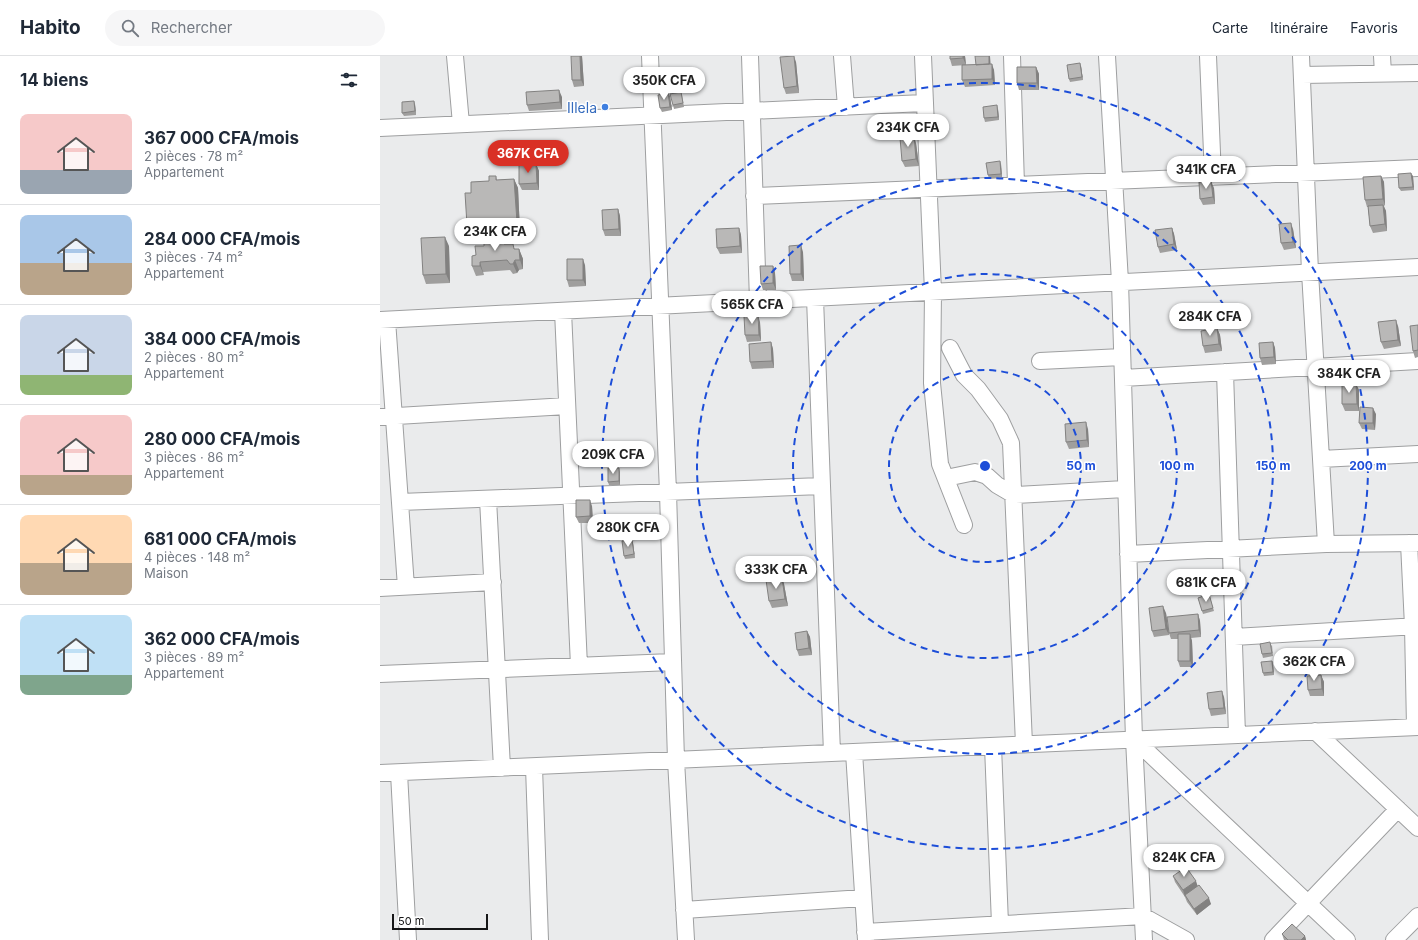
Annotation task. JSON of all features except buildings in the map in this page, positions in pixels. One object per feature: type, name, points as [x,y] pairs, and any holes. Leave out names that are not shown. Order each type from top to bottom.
[{"type":"street","points":[[455,56],[461,124]]},
{"type":"street","points":[[650,56],[654,116],[668,492],[672,662],[686,940]]},
{"type":"street","points":[[750,56],[758,301]]},
{"type":"street","points":[[842,56],[846,107]]},
{"type":"street","points":[[923,56],[933,292],[932,383],[940,464],[964,525]]},
{"type":"street","points":[[1012,56],[1016,185]]},
{"type":"street","points":[[1107,56],[1120,282],[1134,739],[1144,940]]},
{"type":"street","points":[[1208,56],[1213,177]]},
{"type":"street","points":[[1301,56],[1310,272],[1326,544]]},
{"type":"street","points":[[1382,56],[1383,74]]},
{"type":"street","points":[[1302,75],[1418,73]]},
{"type":"street","points":[[380,128],[924,103]]},
{"type":"street","points":[[754,196],[1418,168]]},
{"type":"street","points":[[406,587],[400,502],[387,417],[384,320],[1418,267]]},
{"type":"street","points":[[815,298],[832,753]]},
{"type":"street","points":[[563,311],[578,666]]},
{"type":"street","points":[[950,348],[964,375],[978,389],[1000,419],[1011,443],[1024,744]]},
{"type":"street","points":[[1040,360],[1122,357]]},
{"type":"street","points":[[1123,378],[1418,361]]},
{"type":"street","points":[[1225,372],[1237,735]]},
{"type":"street","points":[[387,417],[567,406]]},
{"type":"street","points":[[1321,460],[1418,454]]},
{"type":"street","points":[[946,478],[975,472],[987,476],[997,485],[1014,495],[1126,489]]},
{"type":"street","points":[[400,502],[822,486]]},
{"type":"street","points":[[488,499],[502,768]]},
{"type":"street","points":[[380,774],[1417,727],[1413,543],[1326,544],[1128,554]]},
{"type":"street","points":[[380,588],[493,582]]},
{"type":"street","points":[[1234,637],[1416,626]]},
{"type":"street","points":[[380,674],[672,662]]},
{"type":"street","points":[[1315,731],[1418,828]]},
{"type":"street","points":[[1134,739],[1347,940]]},
{"type":"street","points":[[992,746],[1000,924]]},
{"type":"street","points":[[854,752],[866,936],[971,933],[1000,924],[1143,916],[1186,940]]},
{"type":"street","points":[[534,767],[540,940]]},
{"type":"street","points":[[399,773],[408,940]]},
{"type":"street","points":[[1273,940],[1398,809]]},
{"type":"street","points":[[684,910],[863,898]]},
{"type":"street","points":[[1394,940],[1418,916]]},
{"type":"place","name":"Illela","points":[[605,107]]}]
